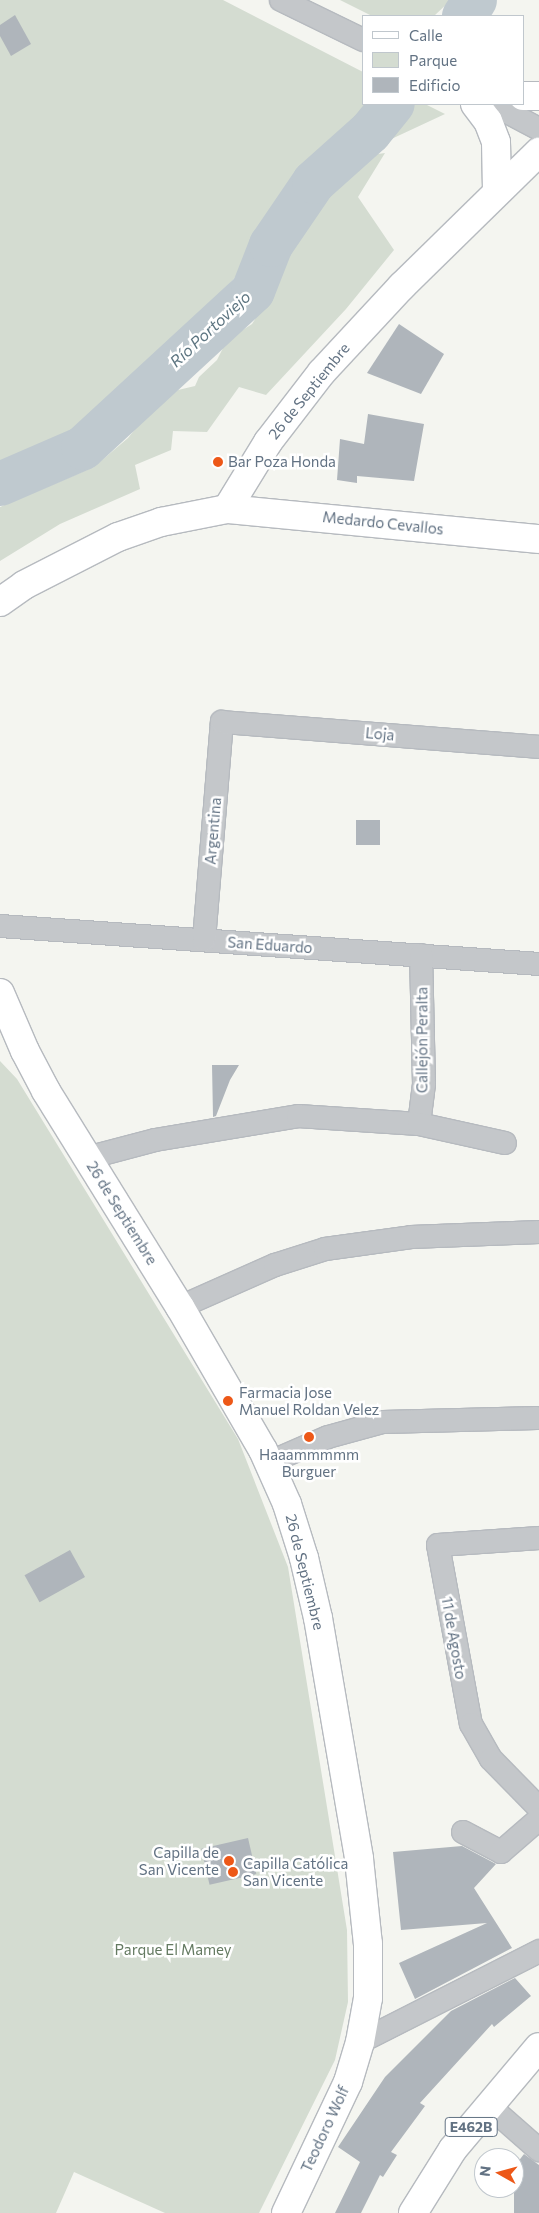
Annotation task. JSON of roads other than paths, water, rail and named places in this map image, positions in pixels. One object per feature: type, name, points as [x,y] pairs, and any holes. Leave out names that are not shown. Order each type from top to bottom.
[{"type":"street","points":[[281,0],[362,40]]},
{"type":"street","points":[[524,96],[539,96]]},
{"type":"street","points":[[476,105],[488,121],[496,142],[497,192]]},
{"type":"street","points":[[494,105],[539,129]]},
{"type":"street","name":"26 de Septiembre","points":[[227,509],[268,442],[322,372],[383,306],[539,152]]},
{"type":"street","points":[[0,602],[24,585],[118,537],[161,522],[227,509]]},
{"type":"street","name":"Medardo Cevallos","points":[[227,509],[539,539]]},
{"type":"street","name":"Loja","points":[[222,722],[539,747]]},
{"type":"street","name":"Argentina","points":[[204,940],[222,722]]},
{"type":"street","name":"San Eduardo","points":[[0,926],[539,964]]},
{"type":"street","name":"Callejón Peralta","points":[[419,1124],[424,1084],[421,956]]},
{"type":"street","name":"26 de Septiembre","points":[[3,1010],[46,1091],[180,1307],[268,1462],[287,1504],[304,1558],[348,1785],[368,1944],[368,1998],[360,2042]]},
{"type":"street","points":[[87,1158],[155,1140],[298,1116],[419,1124],[504,1143]]},
{"type":"street","points":[[180,1307],[275,1265],[325,1249],[411,1237],[539,1232]]},
{"type":"street","points":[[268,1462],[328,1437],[383,1422],[537,1418]]},
{"type":"street","name":"11 de Agosto","points":[[539,1538],[438,1545],[471,1724],[491,1759],[539,1808]]},
{"type":"street","points":[[463,1832],[501,1852],[539,1819]]},
{"type":"street","points":[[360,2042],[539,1951]]},
{"type":"street","name":"Teodoro Wolf","points":[[286,2213],[348,2082],[360,2042]]},
{"type":"street","name":"E462B","points":[[413,2213],[453,2149],[539,2047]]},
{"type":"street","points":[[489,2106],[539,2150]]},
{"type":"waterway","name":"Río Portoviejo","points":[[465,15],[475,0]]},
{"type":"waterway","name":"Río Portoviejo","points":[[0,484],[83,448],[253,291],[271,245],[314,182],[370,132],[392,105]]},
{"type":"place","name":"Bar Poza Honda","points":[[218,462]]},
{"type":"place","name":"Farmacia Jose Manuel Roldan Velez","points":[[228,1401]]},
{"type":"place","name":"Haaammmmm Burguer","points":[[309,1437]]},
{"type":"place","name":"Capilla de San Vicente","points":[[229,1861]]},
{"type":"place","name":"Capilla Católica San Vicente","points":[[233,1872]]},
{"type":"park label","name":"Parque El Mamey","points":[[173,1950]]}]
